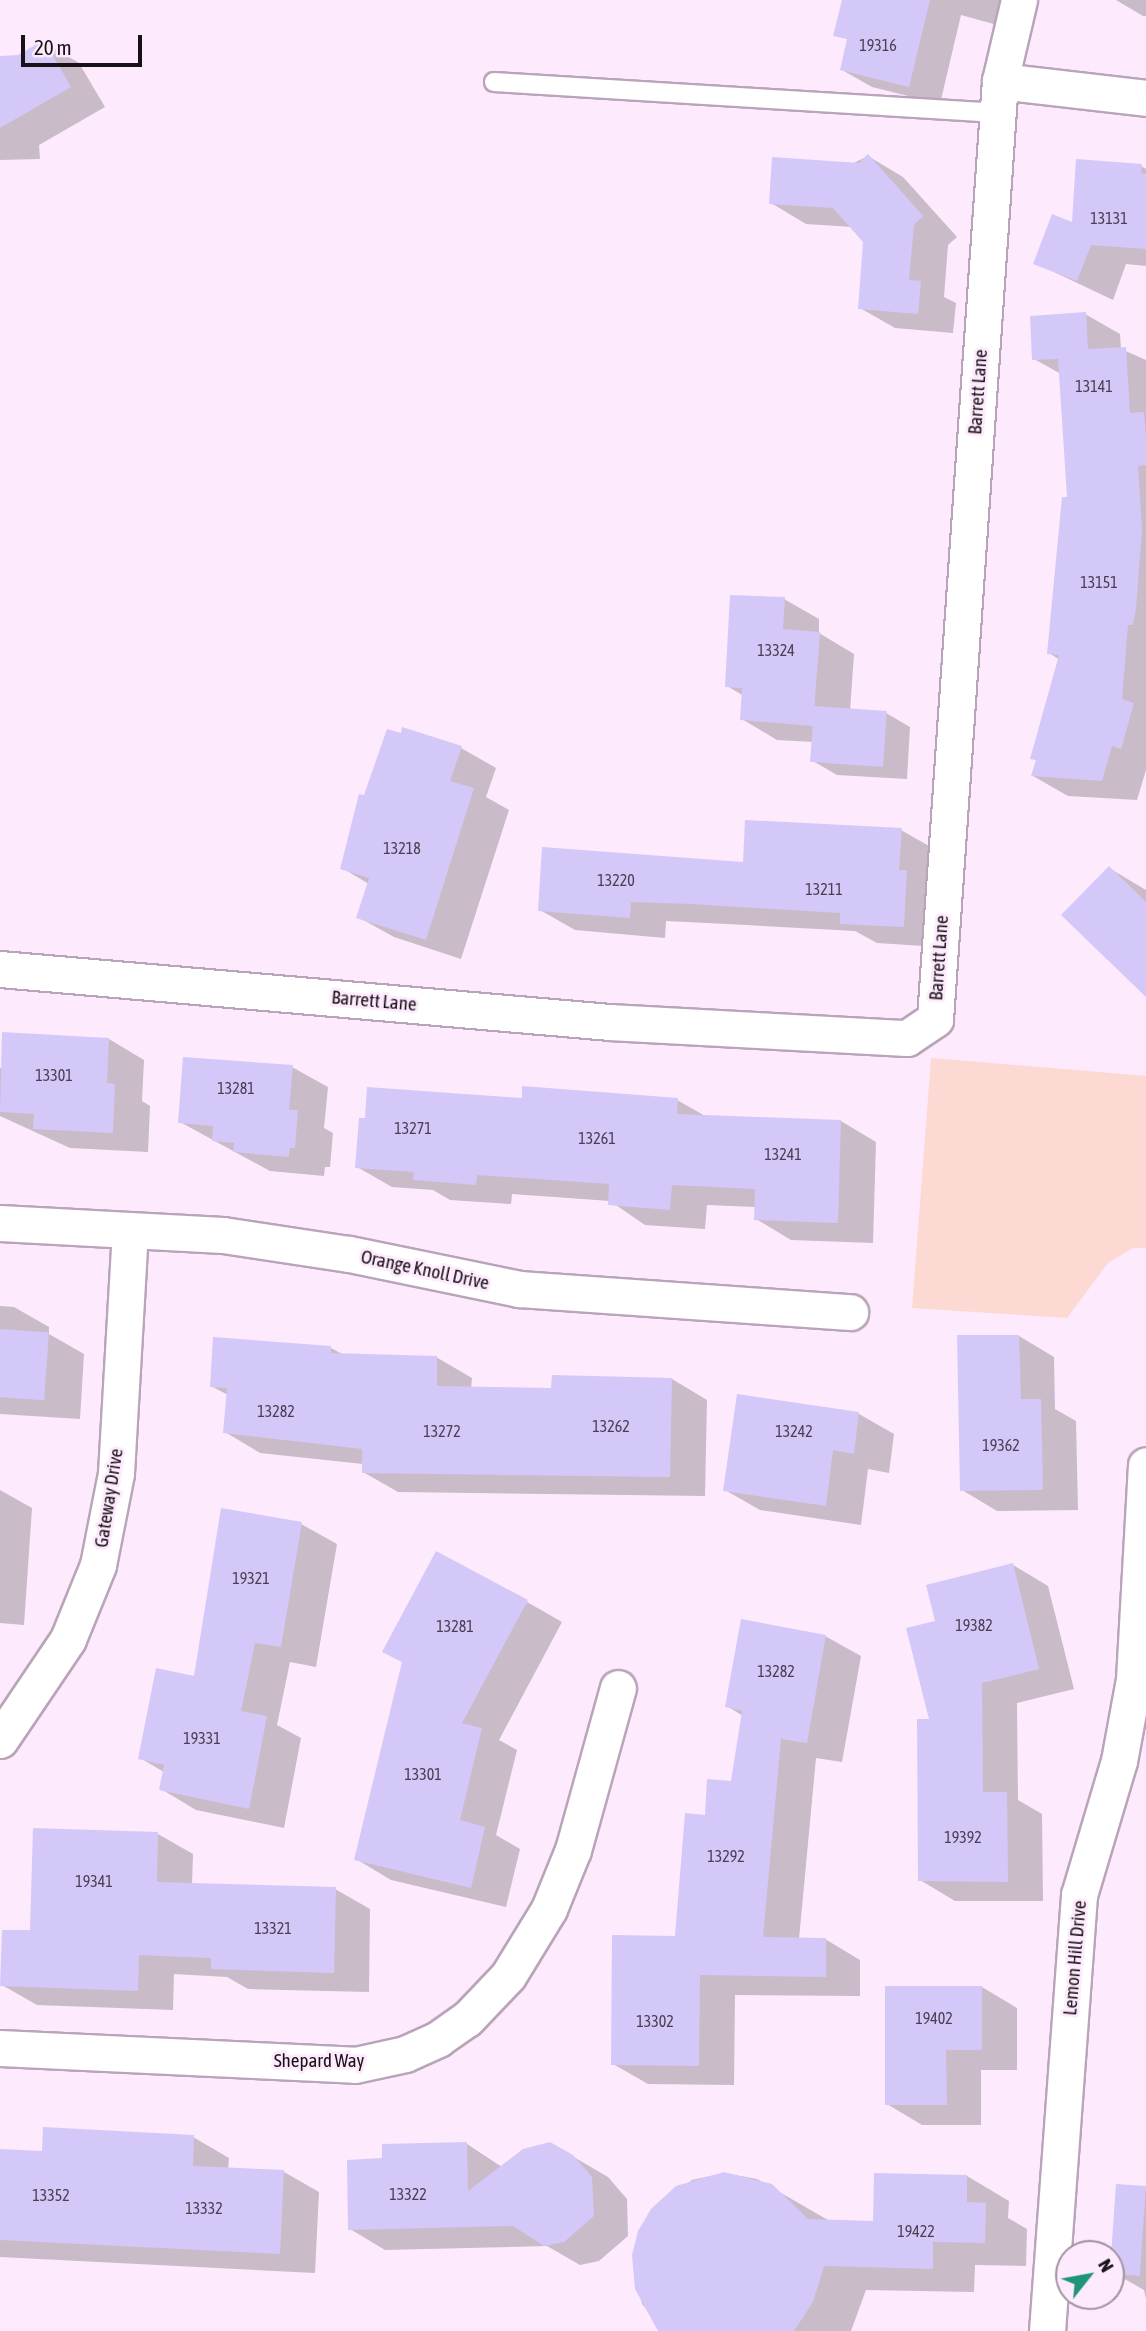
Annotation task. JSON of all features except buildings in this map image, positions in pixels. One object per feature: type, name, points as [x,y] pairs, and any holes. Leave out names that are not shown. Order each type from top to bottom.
[{"type":"street","name":"Barrett Lane","points":[[0,970],[609,1022],[907,1038],[935,1019],[999,97],[1019,0]]},
{"type":"street","points":[[999,97],[1146,98]]},
{"type":"street","name":"Orange Knoll Drive","points":[[0,1223],[223,1235],[324,1250],[519,1289],[850,1312]]},
{"type":"street","name":"Gateway Drive","points":[[0,1740],[68,1639],[98,1565],[116,1474],[130,1230]]},
{"type":"street","name":"Lemon Hill Drive","points":[[1047,2331],[1079,1895],[1140,1680],[1146,1465]]},
{"type":"street","name":"Shepard Way","points":[[0,2048],[355,2065],[405,2054],[438,2039],[467,2019],[508,1976],[549,1909],[573,1850],[618,1688]]},
{"type":"lane","points":[[494,82],[999,97]]},
{"type":"shaded area","points":[[931,1058],[1146,1076],[1146,1248],[1133,1248],[1108,1263],[1067,1318],[912,1308]]}]
